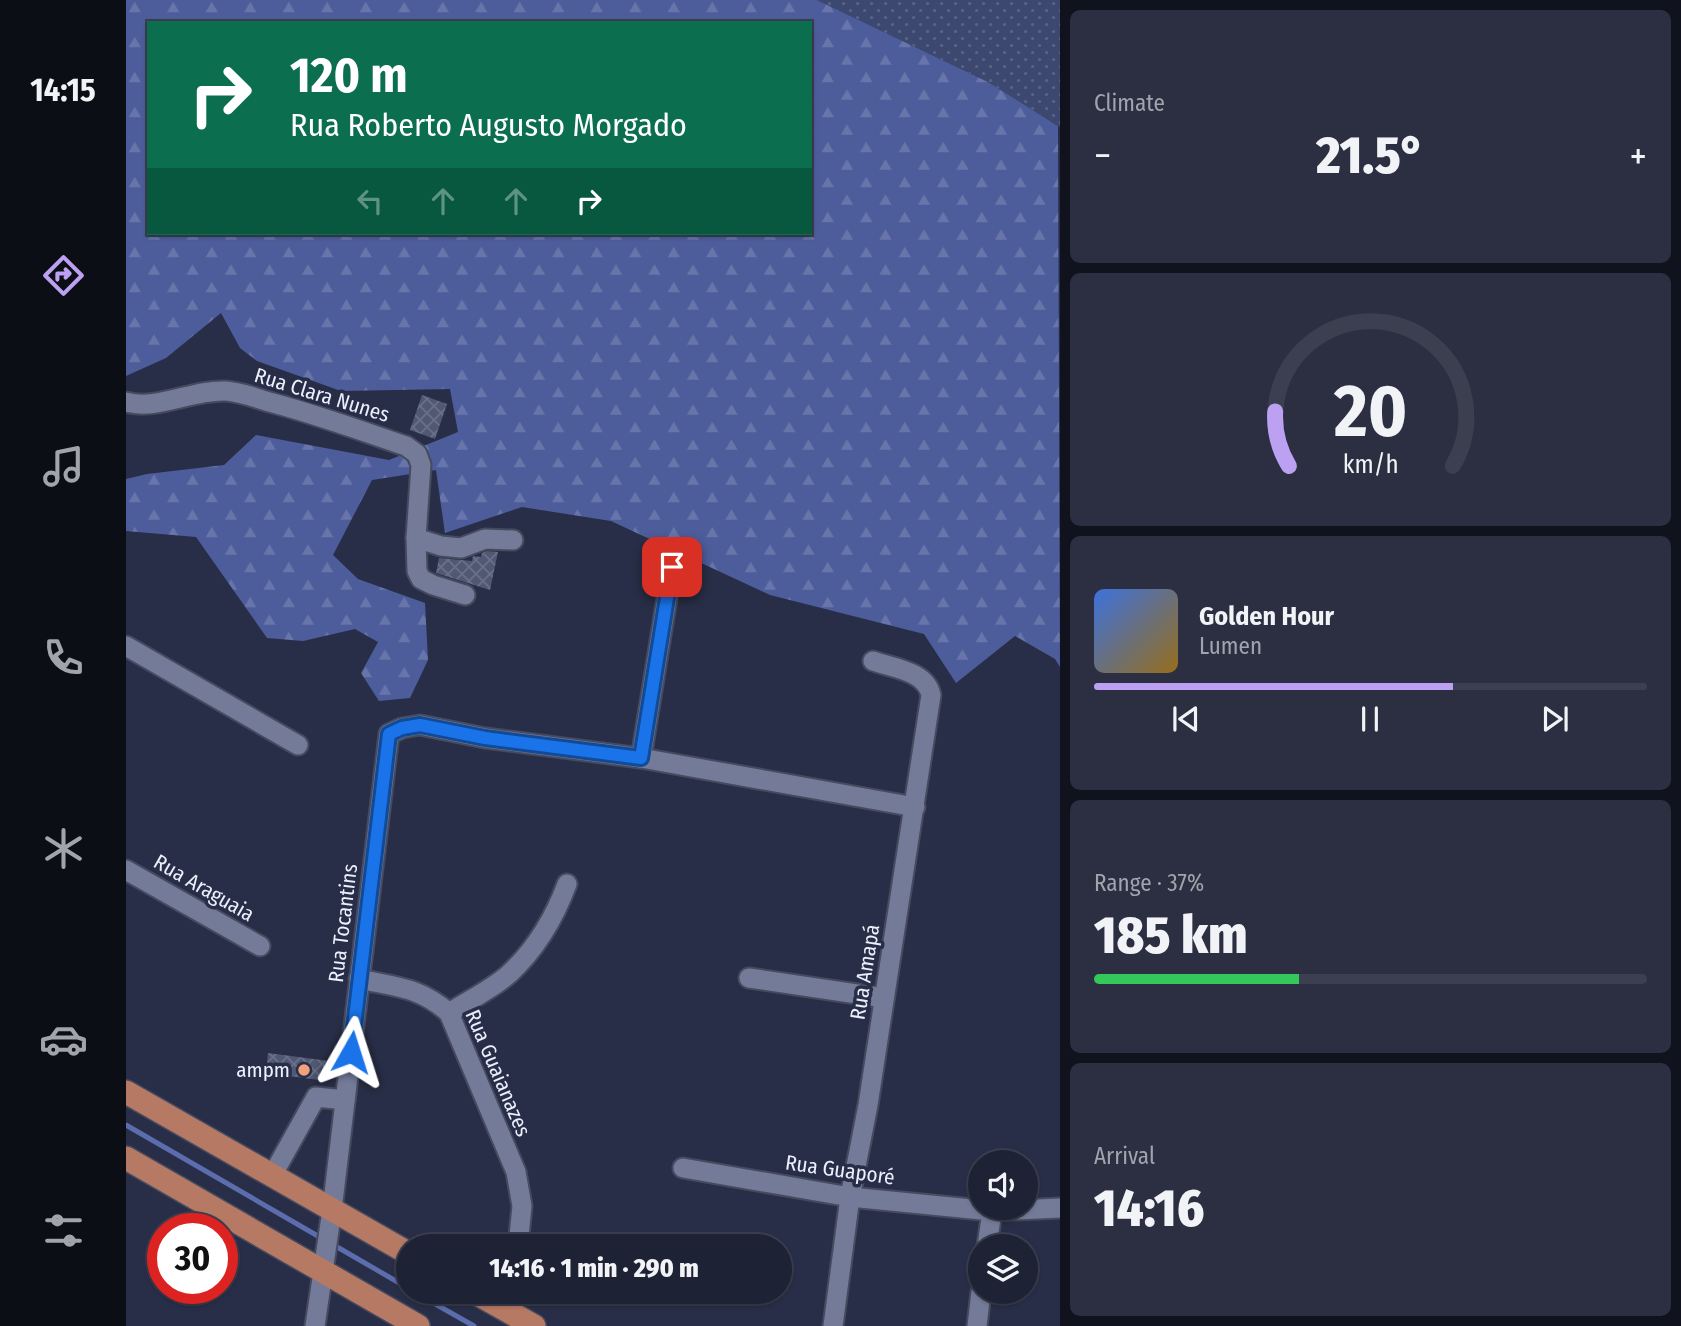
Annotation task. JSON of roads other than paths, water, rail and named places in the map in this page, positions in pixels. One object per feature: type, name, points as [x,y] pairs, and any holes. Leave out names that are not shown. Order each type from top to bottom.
[{"type":"main road","points":[[126,1092],[272,1176],[330,1220],[396,1249]]},
{"type":"main road","points":[[126,1158],[324,1263],[418,1326]]},
{"type":"main road","points":[[514,1304],[534,1326]]},
{"type":"street","name":"Rua Clara Nunes","points":[[126,402],[146,404],[211,390],[231,391],[321,416],[406,446],[417,454],[421,465],[416,538],[417,571],[421,579],[433,586],[465,595]]},
{"type":"street","points":[[416,538],[441,546],[461,548],[485,539],[513,540]]},
{"type":"street","points":[[672,567],[641,758],[915,807]]},
{"type":"street","points":[[126,646],[298,745]]},
{"type":"street","name":"Rua Amapá","points":[[833,1326],[850,1197],[867,1105],[931,695],[929,687],[918,676],[873,661]]},
{"type":"street","name":"Rua Tocantins","points":[[315,1326],[389,734],[402,728],[420,725],[485,738],[641,758]]},
{"type":"street","name":"Rua Araguaia","points":[[126,870],[260,946]]},
{"type":"street","points":[[449,1013],[507,976],[529,953],[557,912],[567,884]]},
{"type":"street","points":[[748,978],[884,998]]},
{"type":"street","name":"Rua Guaianazes","points":[[359,979],[421,993],[449,1013],[516,1172],[522,1206],[519,1234]]},
{"type":"street","points":[[272,1176],[316,1097],[345,1100]]},
{"type":"street","name":"Rua Guaporé","points":[[683,1168],[850,1197],[968,1209]]},
{"type":"street","name":"Rua Guaporé","points":[[1038,1209],[1060,1208]]},
{"type":"street","points":[[977,1326],[980,1304]]},
{"type":"waterway","points":[[126,1125],[323,1239]]},
{"type":"waterway","points":[[332,1244],[396,1281]]},
{"type":"waterway","points":[[435,1304],[474,1326]]},
{"type":"place","name":"ampm","points":[[304,1070]]}]
